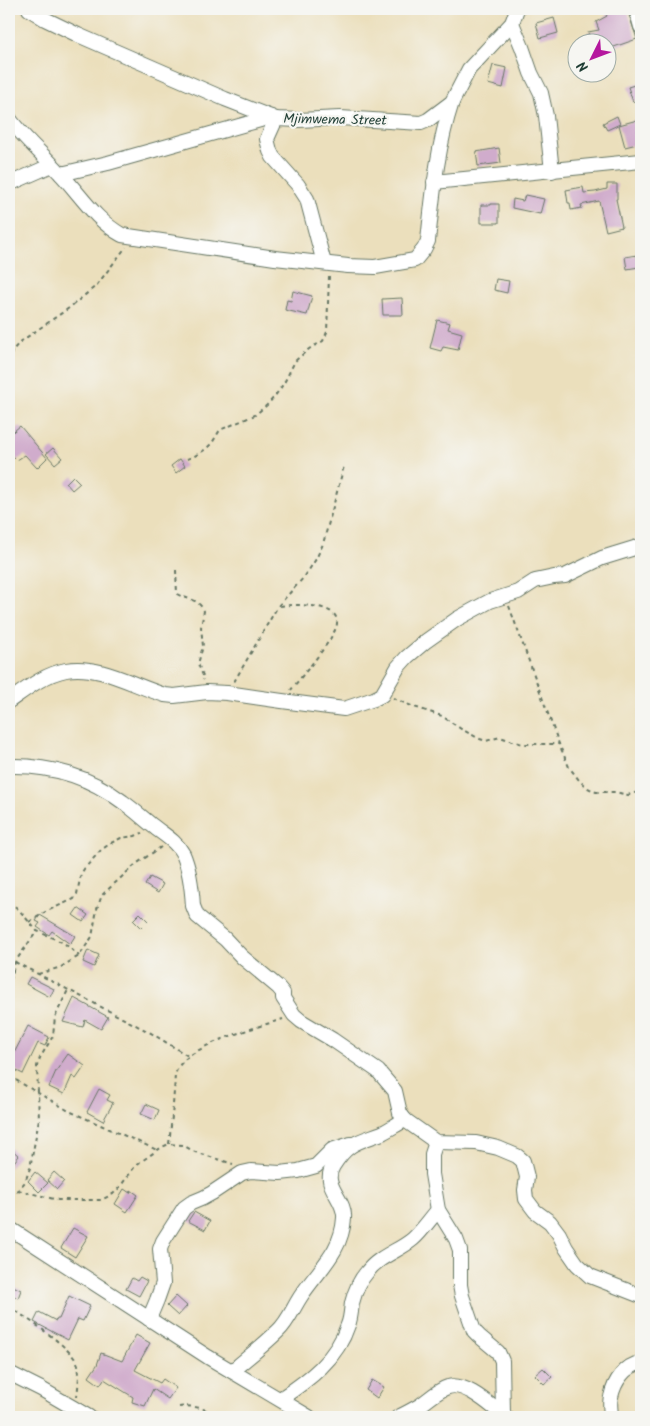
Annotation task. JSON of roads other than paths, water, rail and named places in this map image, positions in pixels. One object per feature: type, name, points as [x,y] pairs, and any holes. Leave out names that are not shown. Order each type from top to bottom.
[{"type":"street","name":"Mjimwema Street","points":[[29,9],[45,19],[225,100],[273,118],[299,120],[340,118],[421,123],[452,102],[469,69],[512,23],[517,9]]},
{"type":"street","points":[[636,9],[641,27]]},
{"type":"street","points":[[512,23],[531,73],[541,93],[546,116],[552,170]]},
{"type":"street","points":[[9,118],[57,169],[100,219],[111,229],[122,235],[275,258],[375,267],[415,260],[428,241],[434,182],[444,127],[452,102]]},
{"type":"street","points":[[9,184],[57,169],[108,163],[273,118]]},
{"type":"street","points":[[273,118],[267,138],[270,151],[307,199],[327,263]]},
{"type":"street","points":[[434,182],[641,161]]},
{"type":"street","points":[[9,701],[44,678],[66,670],[83,670],[99,671],[165,695],[174,696],[207,692],[228,693],[344,709],[382,695],[398,667],[407,657],[426,640],[456,619],[490,601],[518,592],[535,582],[565,576],[602,558],[641,546]]},
{"type":"street","points":[[9,766],[25,765],[78,777],[122,801],[172,840],[182,853],[188,867],[194,912],[225,939],[242,957],[278,987],[294,1015],[310,1028],[333,1040],[378,1071],[395,1091],[400,1113],[405,1120],[436,1142],[476,1143],[498,1148],[517,1156],[523,1161],[525,1169],[526,1199],[535,1211],[550,1222],[577,1264],[590,1276],[641,1296]]},
{"type":"street","points":[[149,1319],[162,1283],[160,1249],[162,1241],[184,1208],[242,1173],[251,1171],[280,1173],[304,1170],[316,1166],[332,1150],[384,1132],[405,1120]]},
{"type":"street","points":[[436,1142],[432,1154],[432,1174],[438,1210],[456,1239],[460,1250],[460,1286],[474,1331],[498,1352],[502,1362],[505,1416]]},
{"type":"street","points":[[232,1371],[280,1330],[309,1284],[332,1256],[344,1227],[344,1210],[333,1190],[329,1175],[332,1167],[341,1155],[354,1143]]},
{"type":"street","points":[[280,1399],[319,1370],[340,1345],[349,1324],[356,1288],[368,1270],[382,1258],[414,1238],[438,1210]]},
{"type":"street","points":[[9,1228],[149,1319],[309,1417]]},
{"type":"street","points":[[611,1417],[610,1399],[616,1382],[627,1368],[641,1363]]},
{"type":"street","points":[[9,1373],[89,1417]]},
{"type":"street","points":[[398,1417],[450,1386],[459,1386],[467,1390],[505,1416]]}]
